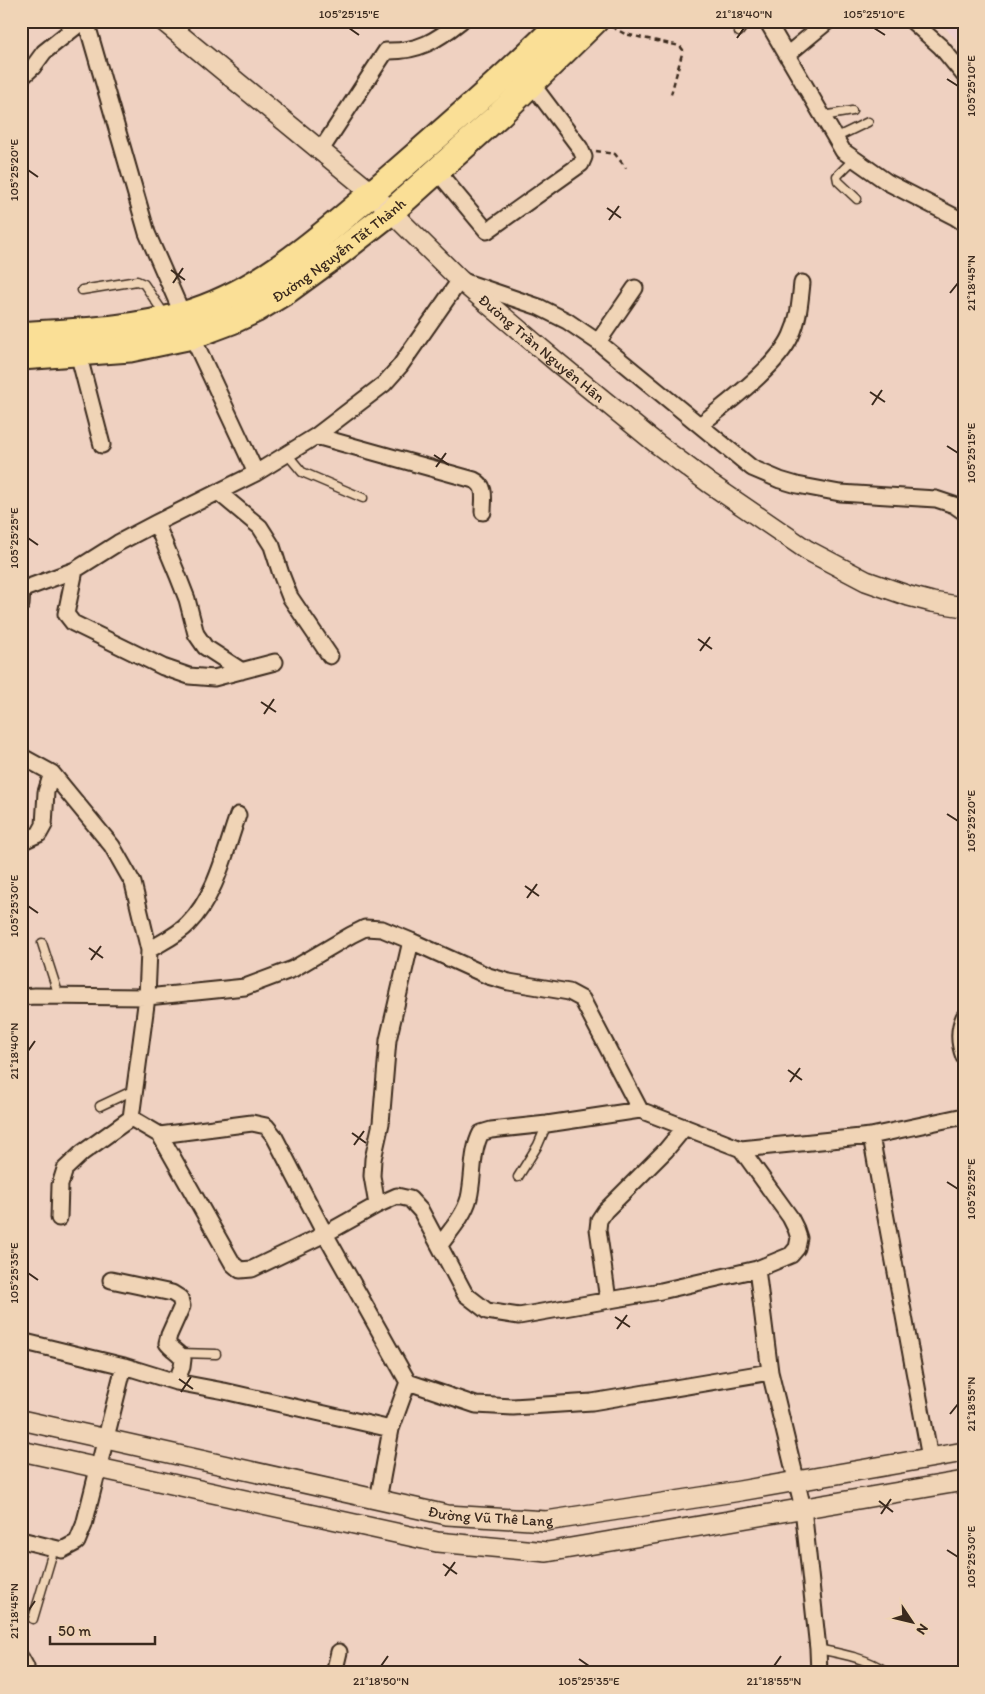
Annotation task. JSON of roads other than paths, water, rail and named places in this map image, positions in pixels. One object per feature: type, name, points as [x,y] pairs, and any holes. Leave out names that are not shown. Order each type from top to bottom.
[{"type":"main road","name":"Đường Nguyễn Tất Thành","points":[[21,357],[130,349],[224,300],[272,272],[326,232],[372,193],[518,65],[562,21]]},
{"type":"main road","name":"Đường Nguyễn Tất Thành","points":[[21,335],[232,321],[288,290],[392,211],[532,84],[603,23]]},
{"type":"street","points":[[21,78],[33,67],[44,52],[85,21],[147,233],[181,323],[256,473]]},
{"type":"street","name":"Đường Trần Nguyên Hãn","points":[[163,21],[372,193],[460,280],[657,444],[708,483],[807,550],[876,585],[932,602],[964,607]]},
{"type":"street","points":[[321,150],[386,51],[404,52],[431,43],[461,21]]},
{"type":"street","points":[[767,21],[843,151],[887,182],[964,223]]},
{"type":"street","points":[[787,55],[828,21]]},
{"type":"street","points":[[912,21],[941,47],[964,75]]},
{"type":"street","points":[[437,171],[487,231],[581,164],[584,157],[580,148],[532,84]]},
{"type":"street","points":[[22,595],[75,570],[118,543],[256,473],[316,436],[384,384],[400,366],[460,280],[539,307],[567,321],[598,342],[752,468],[780,480],[840,493],[936,499],[954,505],[964,512]]},
{"type":"street","points":[[700,425],[775,360],[791,337],[798,316],[802,283]]},
{"type":"street","points":[[598,342],[634,288]]},
{"type":"street","points":[[78,353],[102,445]]},
{"type":"street","points":[[316,436],[474,480],[480,483],[484,489],[483,512]]},
{"type":"street","points":[[218,492],[260,527],[272,546],[290,597],[330,656]]},
{"type":"street","points":[[156,523],[184,591],[196,634],[205,647],[242,671]]},
{"type":"street","points":[[75,570],[66,614],[73,623],[163,667],[189,676],[214,678],[275,662]]},
{"type":"street","points":[[21,756],[52,773],[112,846],[133,883],[149,950],[147,997],[131,1118],[82,1153],[65,1169],[60,1185],[60,1218]]},
{"type":"street","points":[[21,842],[39,834],[44,825],[46,792],[52,773]]},
{"type":"street","points":[[149,950],[187,926],[201,908],[212,888],[238,815]]},
{"type":"street","points":[[21,997],[147,997],[245,987],[293,969],[365,928],[382,929],[488,976],[509,982],[569,992],[582,999],[640,1110]]},
{"type":"street","points":[[378,1205],[372,1176],[372,1159],[381,1123],[388,1040],[411,941]]},
{"type":"street","points":[[964,1017],[960,1035],[960,1048],[964,1057]]},
{"type":"street","points":[[440,1246],[460,1218],[468,1201],[477,1142],[481,1132],[640,1110],[741,1150],[871,1136],[964,1116]]},
{"type":"street","points":[[131,1118],[160,1135],[233,1264],[240,1270],[252,1269],[326,1234],[397,1196],[410,1199],[421,1211],[465,1294],[487,1312],[519,1316],[662,1291],[757,1269],[791,1254],[797,1248],[799,1238],[790,1217],[741,1150]]},
{"type":"street","points":[[160,1135],[252,1123],[266,1126],[274,1136],[408,1382],[476,1405],[513,1407],[592,1402],[770,1372]]},
{"type":"street","points":[[608,1300],[598,1229],[599,1220],[605,1211],[666,1150],[685,1127]]},
{"type":"street","points":[[871,1136],[930,1458]]},
{"type":"street","points":[[757,1269],[770,1372],[803,1508],[819,1673]]},
{"type":"street","points":[[111,1280],[172,1293],[180,1298],[182,1306],[169,1335],[168,1343],[183,1359],[176,1382]]},
{"type":"street","points":[[21,1341],[124,1366],[176,1382],[391,1429]]},
{"type":"street","points":[[21,1540],[62,1550],[77,1542],[84,1525],[124,1366]]},
{"type":"street","points":[[378,1500],[391,1429],[408,1382]]},
{"type":"street","name":"Đường Vũ Thê Lang","points":[[21,1420],[447,1515],[546,1521],[964,1452]]},
{"type":"street","name":"Đường Vũ Thê Lang","points":[[21,1451],[437,1542],[547,1552],[964,1481]]},
{"type":"street","points":[[334,1673],[339,1652]]},
{"type":"street","points":[[21,1658],[26,1667],[25,1673]]},
{"type":"lane","points":[[739,32],[747,21]]},
{"type":"lane","points":[[822,116],[852,111]]},
{"type":"lane","points":[[834,138],[868,122]]},
{"type":"lane","points":[[854,159],[837,176],[838,181],[857,198]]},
{"type":"lane","points":[[82,290],[137,281],[144,284],[181,323]]},
{"type":"lane","points":[[287,454],[302,472],[363,498]]},
{"type":"lane","points":[[42,943],[59,996]]},
{"type":"lane","points":[[100,1106],[134,1090]]},
{"type":"lane","points":[[518,1177],[538,1145],[547,1124]]},
{"type":"lane","points":[[179,1353],[216,1354]]},
{"type":"lane","points":[[33,1619],[54,1548]]},
{"type":"lane","points":[[818,1649],[859,1658],[875,1664],[887,1672]]}]
